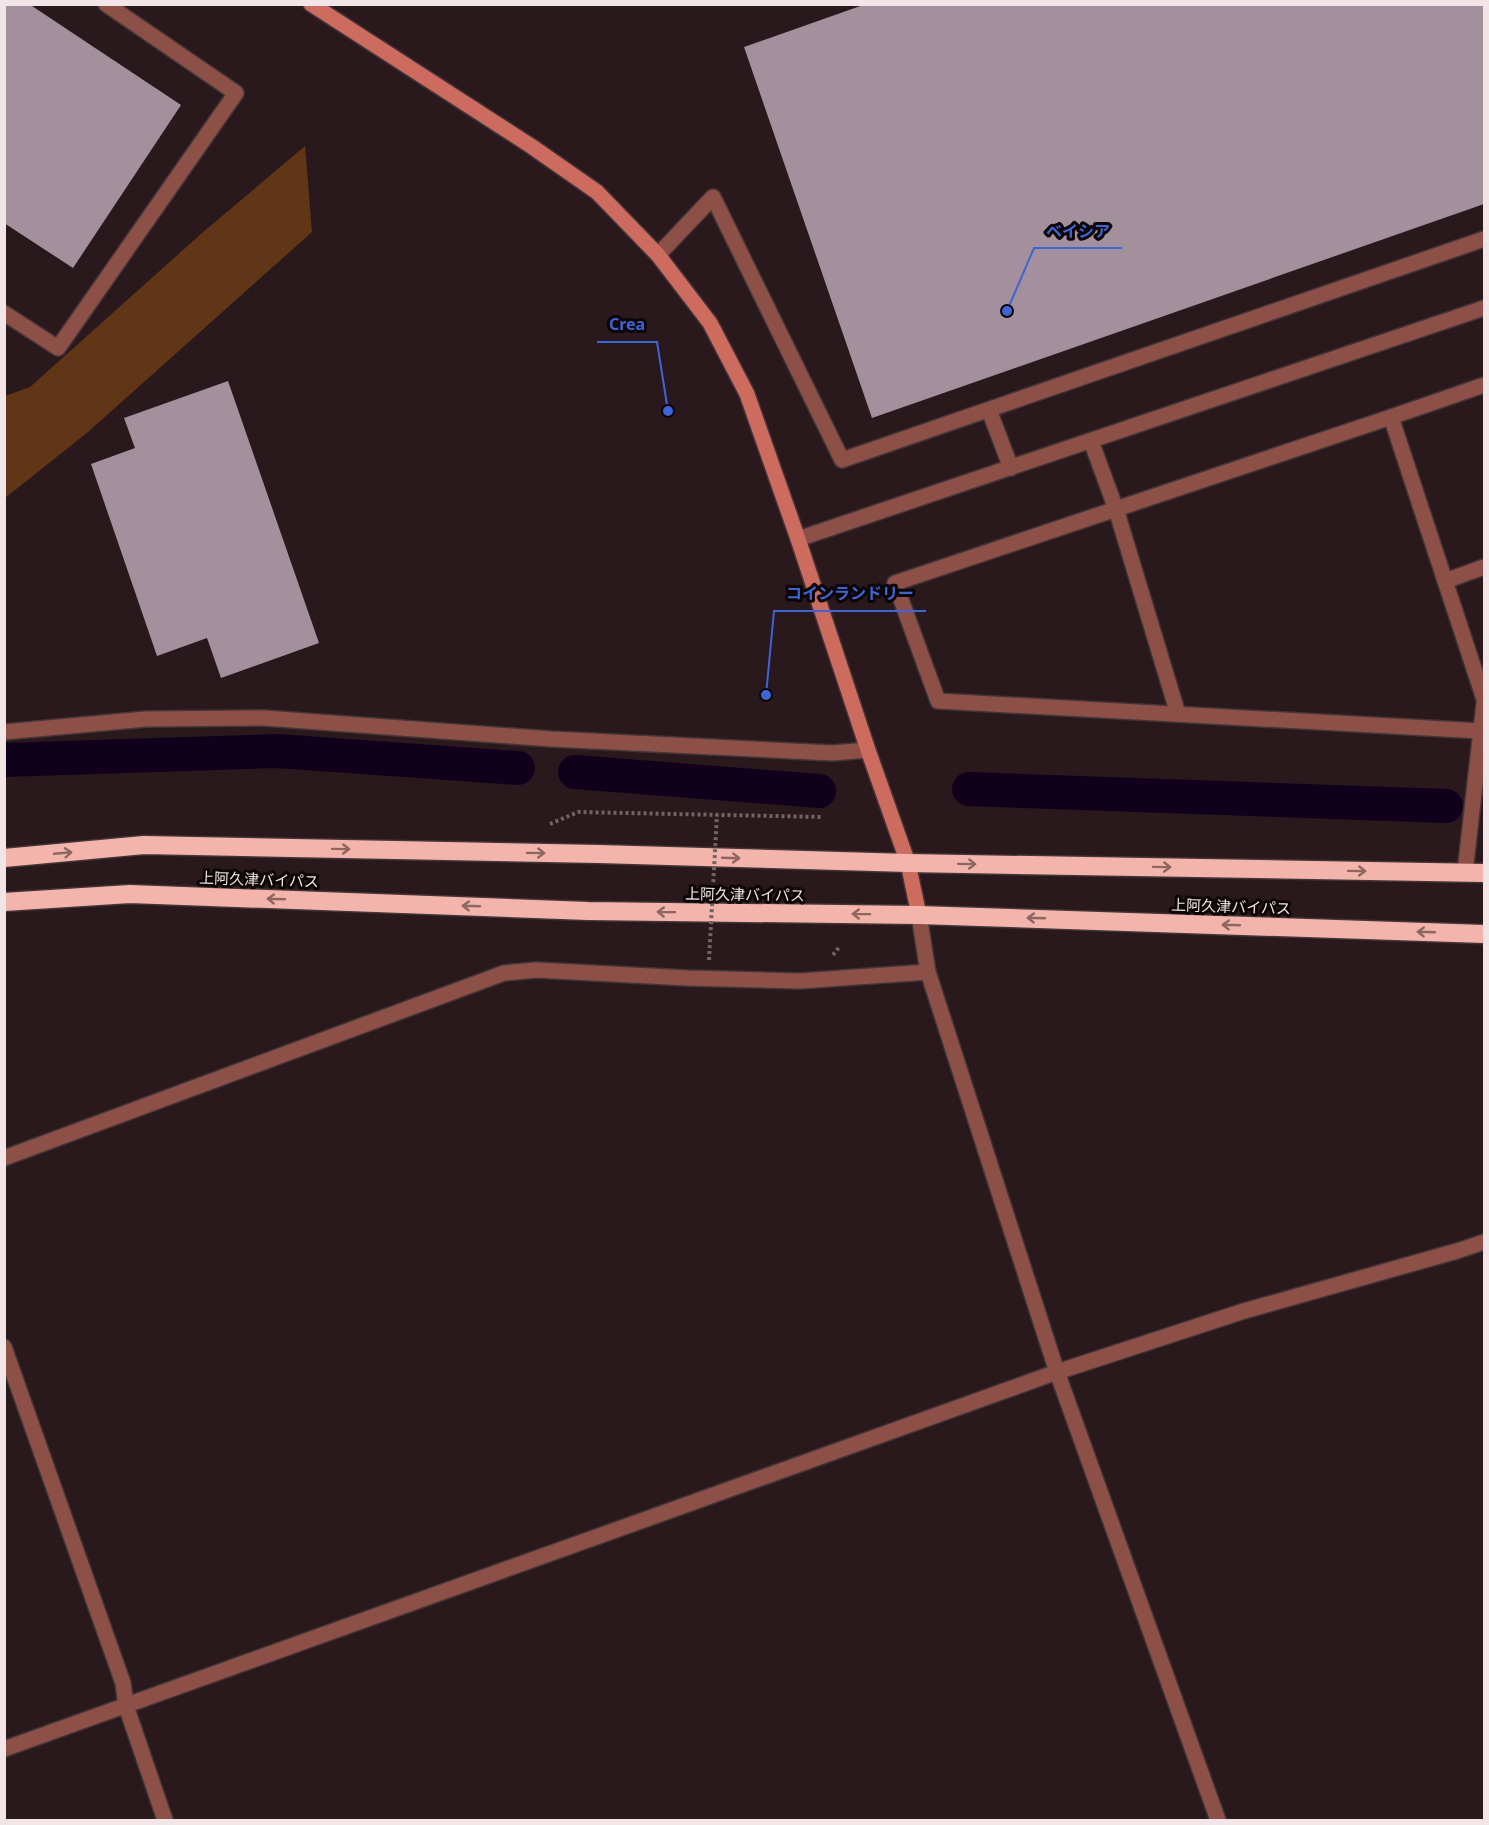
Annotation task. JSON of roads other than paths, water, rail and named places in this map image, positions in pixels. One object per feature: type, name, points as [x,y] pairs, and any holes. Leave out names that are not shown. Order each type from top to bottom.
[{"type":"highway","points":[[4,858],[144,845],[908,863],[1485,873]]},
{"type":"highway","name":"上阿久津バイパス","points":[[4,902],[130,894],[588,911],[919,915],[1485,934]]},
{"type":"street","points":[[4,313],[58,348],[236,93],[106,4]]},
{"type":"street","points":[[311,4],[531,146],[597,192],[658,255],[710,323],[747,394],[908,863],[928,972],[1058,1372],[1218,1821]]},
{"type":"street","points":[[658,255],[714,197],[842,460],[1485,239]]},
{"type":"street","points":[[798,539],[1485,308]]},
{"type":"street","points":[[1481,731],[938,701],[895,583],[1485,385]]},
{"type":"street","points":[[989,410],[1011,468]]},
{"type":"street","points":[[1391,417],[1485,699]]},
{"type":"street","points":[[1091,441],[1116,509],[1178,714]]},
{"type":"street","points":[[1445,581],[1485,567]]},
{"type":"street","points":[[1466,873],[1485,704]]},
{"type":"street","points":[[4,732],[146,719],[264,718],[551,739],[832,753],[868,750]]},
{"type":"street","points":[[4,1158],[504,973],[536,970],[800,981],[928,972]]},
{"type":"street","points":[[4,1749],[1058,1372],[1244,1311],[1485,1242]]},
{"type":"street","points":[[4,1347],[123,1683],[126,1706],[165,1821]]},
{"type":"waterway","points":[[4,760],[277,751],[518,768]]},
{"type":"waterway","points":[[575,772],[819,791]]},
{"type":"waterway","points":[[969,789],[1446,806]]},
{"type":"place","name":"ベイシア","points":[[1007,311]]},
{"type":"place","name":"Crea","points":[[668,411]]},
{"type":"place","name":"コインランドリー","points":[[766,695]]}]
